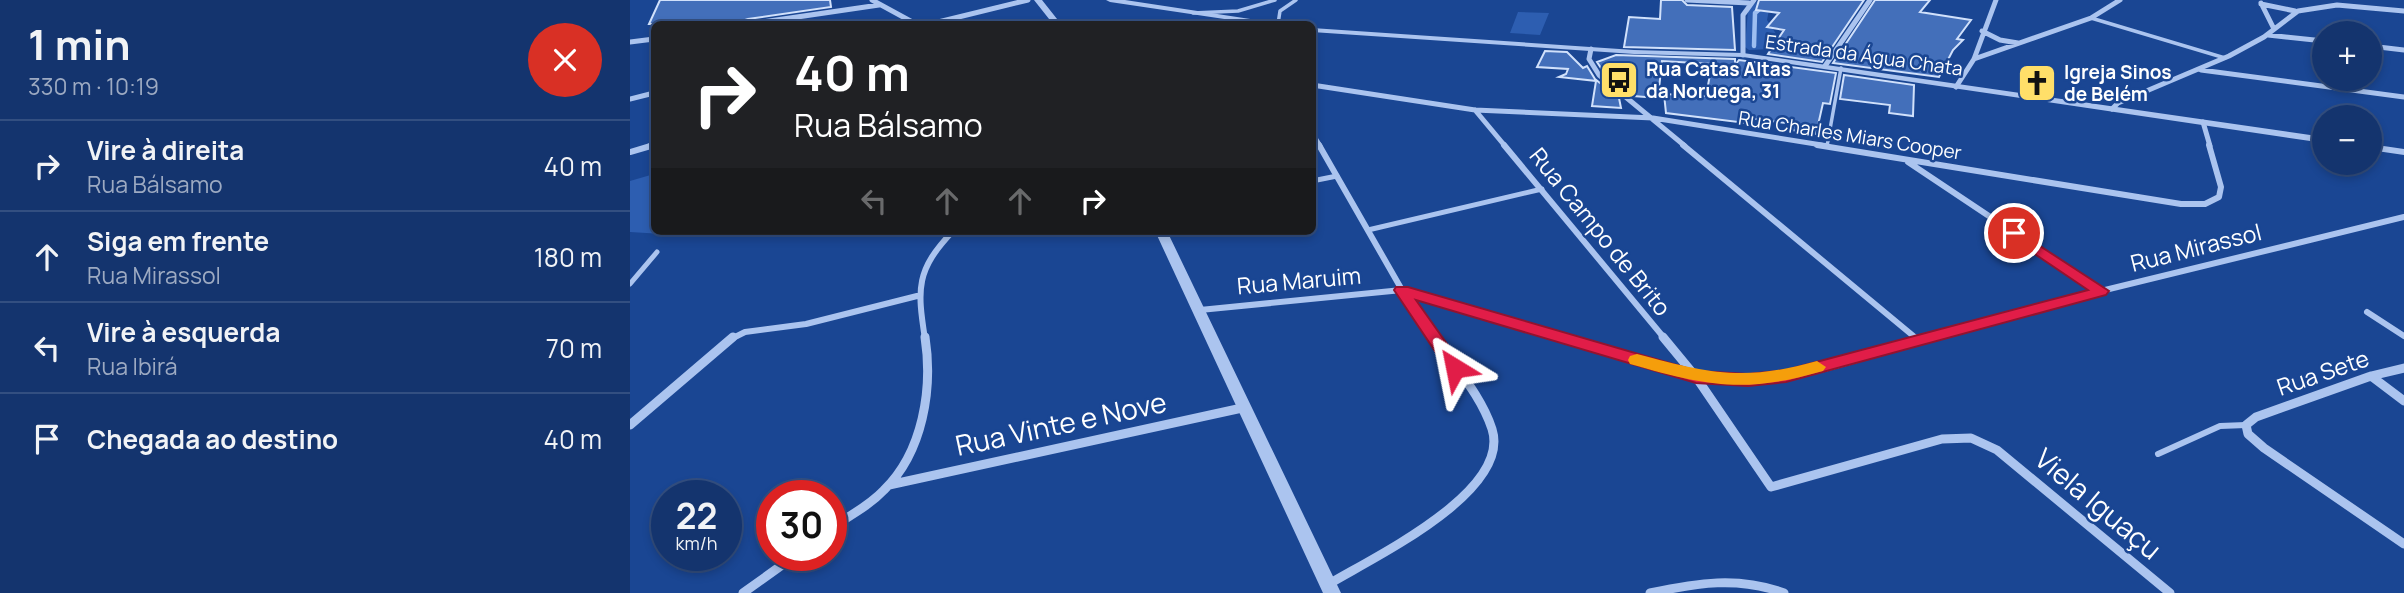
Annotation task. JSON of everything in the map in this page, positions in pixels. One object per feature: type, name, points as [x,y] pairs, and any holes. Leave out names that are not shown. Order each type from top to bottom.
[{"type":"street","points":[[872,0],[910,21]]},
{"type":"street","points":[[942,21],[1028,0]]},
{"type":"street","points":[[1038,0],[1055,21]]},
{"type":"street","points":[[1110,0],[1246,21]]},
{"type":"street","points":[[1687,0],[1751,2],[1741,25],[1743,55]]},
{"type":"street","points":[[1825,66],[1870,0]]},
{"type":"street","points":[[1956,87],[1974,59],[1982,31],[1996,0]]},
{"type":"street","points":[[1974,59],[2091,18],[2120,0]]},
{"type":"street","points":[[2261,2],[2296,11],[2325,6],[2404,11]]},
{"type":"street","points":[[2261,2],[2273,27]]},
{"type":"street","points":[[770,21],[879,5]]},
{"type":"street","points":[[2112,109],[2118,103],[2225,58],[2268,35],[2273,27],[2296,11]]},
{"type":"street","name":"Estrada da Água Chata","points":[[1316,30],[1591,49],[1743,55],[2312,138]]},
{"type":"street","points":[[1982,31],[2000,40],[2023,43]]},
{"type":"street","points":[[2268,35],[2312,40]]},
{"type":"street","points":[[630,43],[651,40]]},
{"type":"street","points":[[2382,47],[2404,50]]},
{"type":"street","points":[[1591,49],[1589,59],[1600,75],[1917,339]]},
{"type":"street","points":[[2200,70],[2404,97]]},
{"type":"street","name":"Rua Charles Miars Cooper","points":[[1316,86],[1475,110],[1653,118],[2181,204],[2205,204],[2219,197],[2221,187],[2203,122]]},
{"type":"street","points":[[630,99],[651,94]]},
{"type":"street","name":"Rua Campo de Brito","points":[[1475,110],[1696,377],[1771,487],[1961,436],[1977,438],[1997,450]]},
{"type":"street","points":[[1163,235],[1200,310],[1242,408],[1331,588],[1430,524],[1469,494],[1489,462],[1493,432],[1482,406],[1402,290],[1316,140]]},
{"type":"street","points":[[630,152],[651,146]]},
{"type":"street","points":[[2382,149],[2404,152]]},
{"type":"street","points":[[1905,160],[2101,291]]},
{"type":"street","name":"Rua Mirassol","points":[[1402,290],[1696,377],[1748,380],[1786,376],[2101,291],[2404,217]]},
{"type":"street","points":[[847,516],[889,485],[915,444],[926,401],[928,360],[917,296],[921,268],[949,235]]},
{"type":"street","name":"Rua Maruim","points":[[1200,310],[1402,290]]},
{"type":"street","points":[[630,425],[732,338],[745,332],[806,324],[917,296]]},
{"type":"street","points":[[2367,312],[2404,336]]},
{"type":"street","name":"Rua Sete","points":[[2246,425],[2256,417],[2371,376],[2404,368]]},
{"type":"street","points":[[2371,376],[2404,401]]},
{"type":"street","name":"Rua Vinte e Nove","points":[[889,485],[1242,408]]},
{"type":"street","points":[[2246,425],[2248,434],[2264,448],[2404,544]]},
{"type":"street","name":"Viela Iguaçu","points":[[1997,450],[2170,593]]},
{"type":"street","points":[[743,593],[774,571]]},
{"type":"street","points":[[1650,593],[1724,579],[1758,582],[1784,593]]},
{"type":"lane","points":[[1190,14],[1208,10],[1238,11],[1278,0],[1290,4]]},
{"type":"lane","points":[[1278,21],[1280,11],[1296,0]]},
{"type":"lane","points":[[2091,18],[2225,58]]},
{"type":"lane","points":[[1827,147],[1841,68]]},
{"type":"lane","points":[[1316,180],[1337,176]]},
{"type":"lane","points":[[1368,230],[1543,189]]},
{"type":"lane","points":[[630,284],[657,252]]},
{"type":"lane","points":[[2158,454],[2220,426],[2246,425]]},
{"type":"shaded area","points":[[1759,0],[1769,10],[1767,20],[1778,37],[1770,49],[1749,50],[1745,47],[1748,10]]},
{"type":"shaded area","points":[[1518,12],[1549,13],[1540,35],[1510,33]]},
{"type":"shaded area","points":[[651,175],[651,233],[630,232],[630,181]]},
{"type":"shaded area","points":[[679,235],[716,235],[711,237]]},
{"type":"building","points":[[660,0],[830,0],[831,7],[742,21],[651,21],[649,24]]},
{"type":"building","points":[[1661,0],[1682,0],[1687,5],[1732,7],[1735,50],[1624,47],[1629,17],[1660,19]]},
{"type":"building","points":[[1759,0],[1864,0],[1822,62],[1768,54],[1784,30],[1767,27],[1779,13],[1756,10]]},
{"type":"building","points":[[1875,0],[1930,0],[1920,12],[1971,20],[1957,39],[1963,40],[1953,50],[1939,77],[1833,63]]},
{"type":"building","points":[[1545,51],[1567,52],[1583,68],[1587,66],[1595,79],[1619,98],[1621,108],[1592,106],[1596,81],[1559,77],[1566,74],[1568,69],[1537,67]]},
{"type":"building","points":[[1616,55],[1735,59],[1735,65],[1739,60],[1836,73],[1830,104],[1823,103],[1816,134],[1792,130],[1794,124],[1748,118],[1746,123],[1666,113],[1664,94],[1706,96],[1712,64],[1662,61],[1658,98],[1633,96],[1603,71],[1597,62]]},
{"type":"building","points":[[1844,75],[1914,85],[1913,116],[1889,113],[1890,105],[1840,99]]},
{"type":"waterway","points":[[1754,46],[1755,13],[1770,0]]},
{"type":"slow traffic","points":[[1637,360],[1696,377],[1748,380],[1786,376],[1817,367]]},
{"type":"place","name":"Rua Catas Altas da Noruega, 31","points":[[1619,80]]},
{"type":"place","name":"Igreja Sinos de Belém","points":[[2037,83]]},
{"type":"route","points":[[1455,368],[1402,290],[1696,377],[1748,380],[1786,376],[2101,291],[2014,233]]}]
